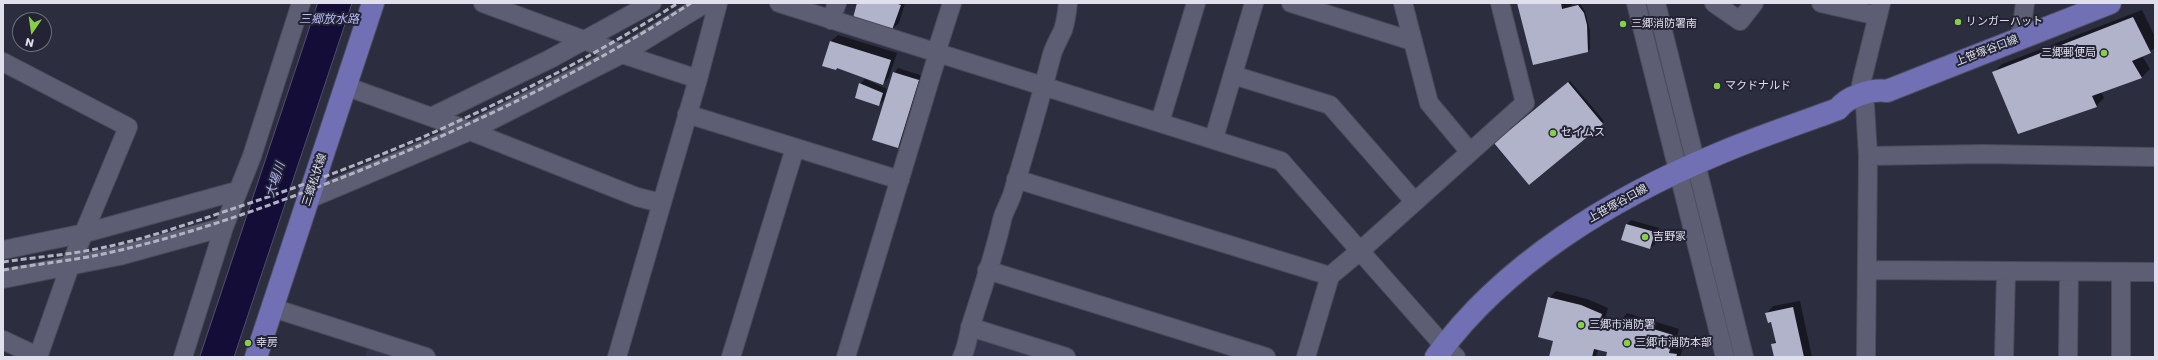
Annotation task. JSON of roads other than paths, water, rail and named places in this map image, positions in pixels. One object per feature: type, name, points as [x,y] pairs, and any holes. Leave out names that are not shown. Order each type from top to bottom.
[{"type":"main road","name":"三郷松伏線","points":[[256,357],[373,3]]},
{"type":"main road","name":"上笹塚谷口線","points":[[1446,353],[1504,283],[1563,237],[1603,211],[1718,154],[1838,109],[1847,112],[1864,100],[1879,100],[1887,91],[2110,3]]},
{"type":"street","points":[[183,357],[224,227],[252,156],[301,3]]},
{"type":"street","points":[[483,3],[585,39],[622,54],[698,79]]},
{"type":"street","points":[[431,117],[585,39],[652,3]]},
{"type":"street","points":[[309,198],[470,131],[622,54],[706,3]]},
{"type":"street","points":[[617,357],[698,79],[718,3]]},
{"type":"street","points":[[779,3],[1044,87],[1214,138],[1281,161],[1360,250],[1446,353]]},
{"type":"street","points":[[831,20],[837,3]]},
{"type":"street","points":[[846,357],[952,3]]},
{"type":"street","points":[[962,357],[970,327],[982,294],[987,270],[995,251],[1002,219],[1011,197],[1018,168],[1031,135],[1051,56],[1066,21],[1068,3]]},
{"type":"street","points":[[1160,122],[1196,3]]},
{"type":"street","points":[[1214,138],[1254,3]]},
{"type":"street","points":[[1291,3],[1412,41]]},
{"type":"street","points":[[1403,3],[1429,103],[1470,152]]},
{"type":"street","points":[[1306,357],[1330,276],[1525,103],[1500,3]]},
{"type":"street","points":[[1636,3],[1677,173],[1725,357]]},
{"type":"street","points":[[1656,3],[1744,357]]},
{"type":"street","points":[[1714,3],[1740,21],[1754,3]]},
{"type":"street","points":[[1821,3],[1880,10],[1861,85],[1864,100],[1868,156],[1866,357]]},
{"type":"street","points":[[2020,39],[2025,3]]},
{"type":"street","points":[[3,62],[128,127],[70,266],[38,357],[3,340]]},
{"type":"street","points":[[1233,75],[1330,106],[1415,202]]},
{"type":"street","points":[[345,86],[470,131],[636,197],[661,203]]},
{"type":"street","points":[[687,114],[900,180]]},
{"type":"street","points":[[731,357],[796,148]]},
{"type":"street","points":[[1868,156],[1983,154],[2155,157]]},
{"type":"street","points":[[1016,179],[1330,276]]},
{"type":"street","points":[[3,250],[85,233],[237,191]]},
{"type":"street","points":[[3,280],[119,256],[224,227]]},
{"type":"street","points":[[987,270],[1223,351],[1266,357]]},
{"type":"street","points":[[1868,270],[2155,272]]},
{"type":"street","points":[[2004,357],[2006,272]]},
{"type":"street","points":[[2068,357],[2069,272]]},
{"type":"street","points":[[2121,272],[2121,357]]},
{"type":"street","points":[[273,308],[426,357]]},
{"type":"street","points":[[970,327],[1066,357]]},
{"type":"water","name":"三郷放水路","points":[[318,3],[352,3],[234,357],[200,357]]},
{"type":"railway","points":[[3,262],[89,250],[136,240],[241,206],[354,165],[466,118],[520,92],[574,64],[678,3]]},
{"type":"railway","points":[[3,270],[91,256],[163,239],[253,211],[341,178],[387,160],[520,99],[607,54],[691,3]]},
{"type":"place","name":"リンガーハット","points":[[1958,22]]},
{"type":"place","name":"三郷消防署南","points":[[1623,24]]},
{"type":"place","name":"三郷郵便局","points":[[2104,53]]},
{"type":"place","name":"マクドナルド","points":[[1717,86]]},
{"type":"place","name":"セイムス","points":[[1553,133]]},
{"type":"place","name":"吉野家","points":[[1645,237]]},
{"type":"place","name":"三郷市消防署","points":[[1581,325]]},
{"type":"place","name":"幸房","points":[[248,343]]},
{"type":"place","name":"三郷市消防本部","points":[[1627,343]]},
{"type":"water label","name":"大場川","points":[[276,180]]}]
